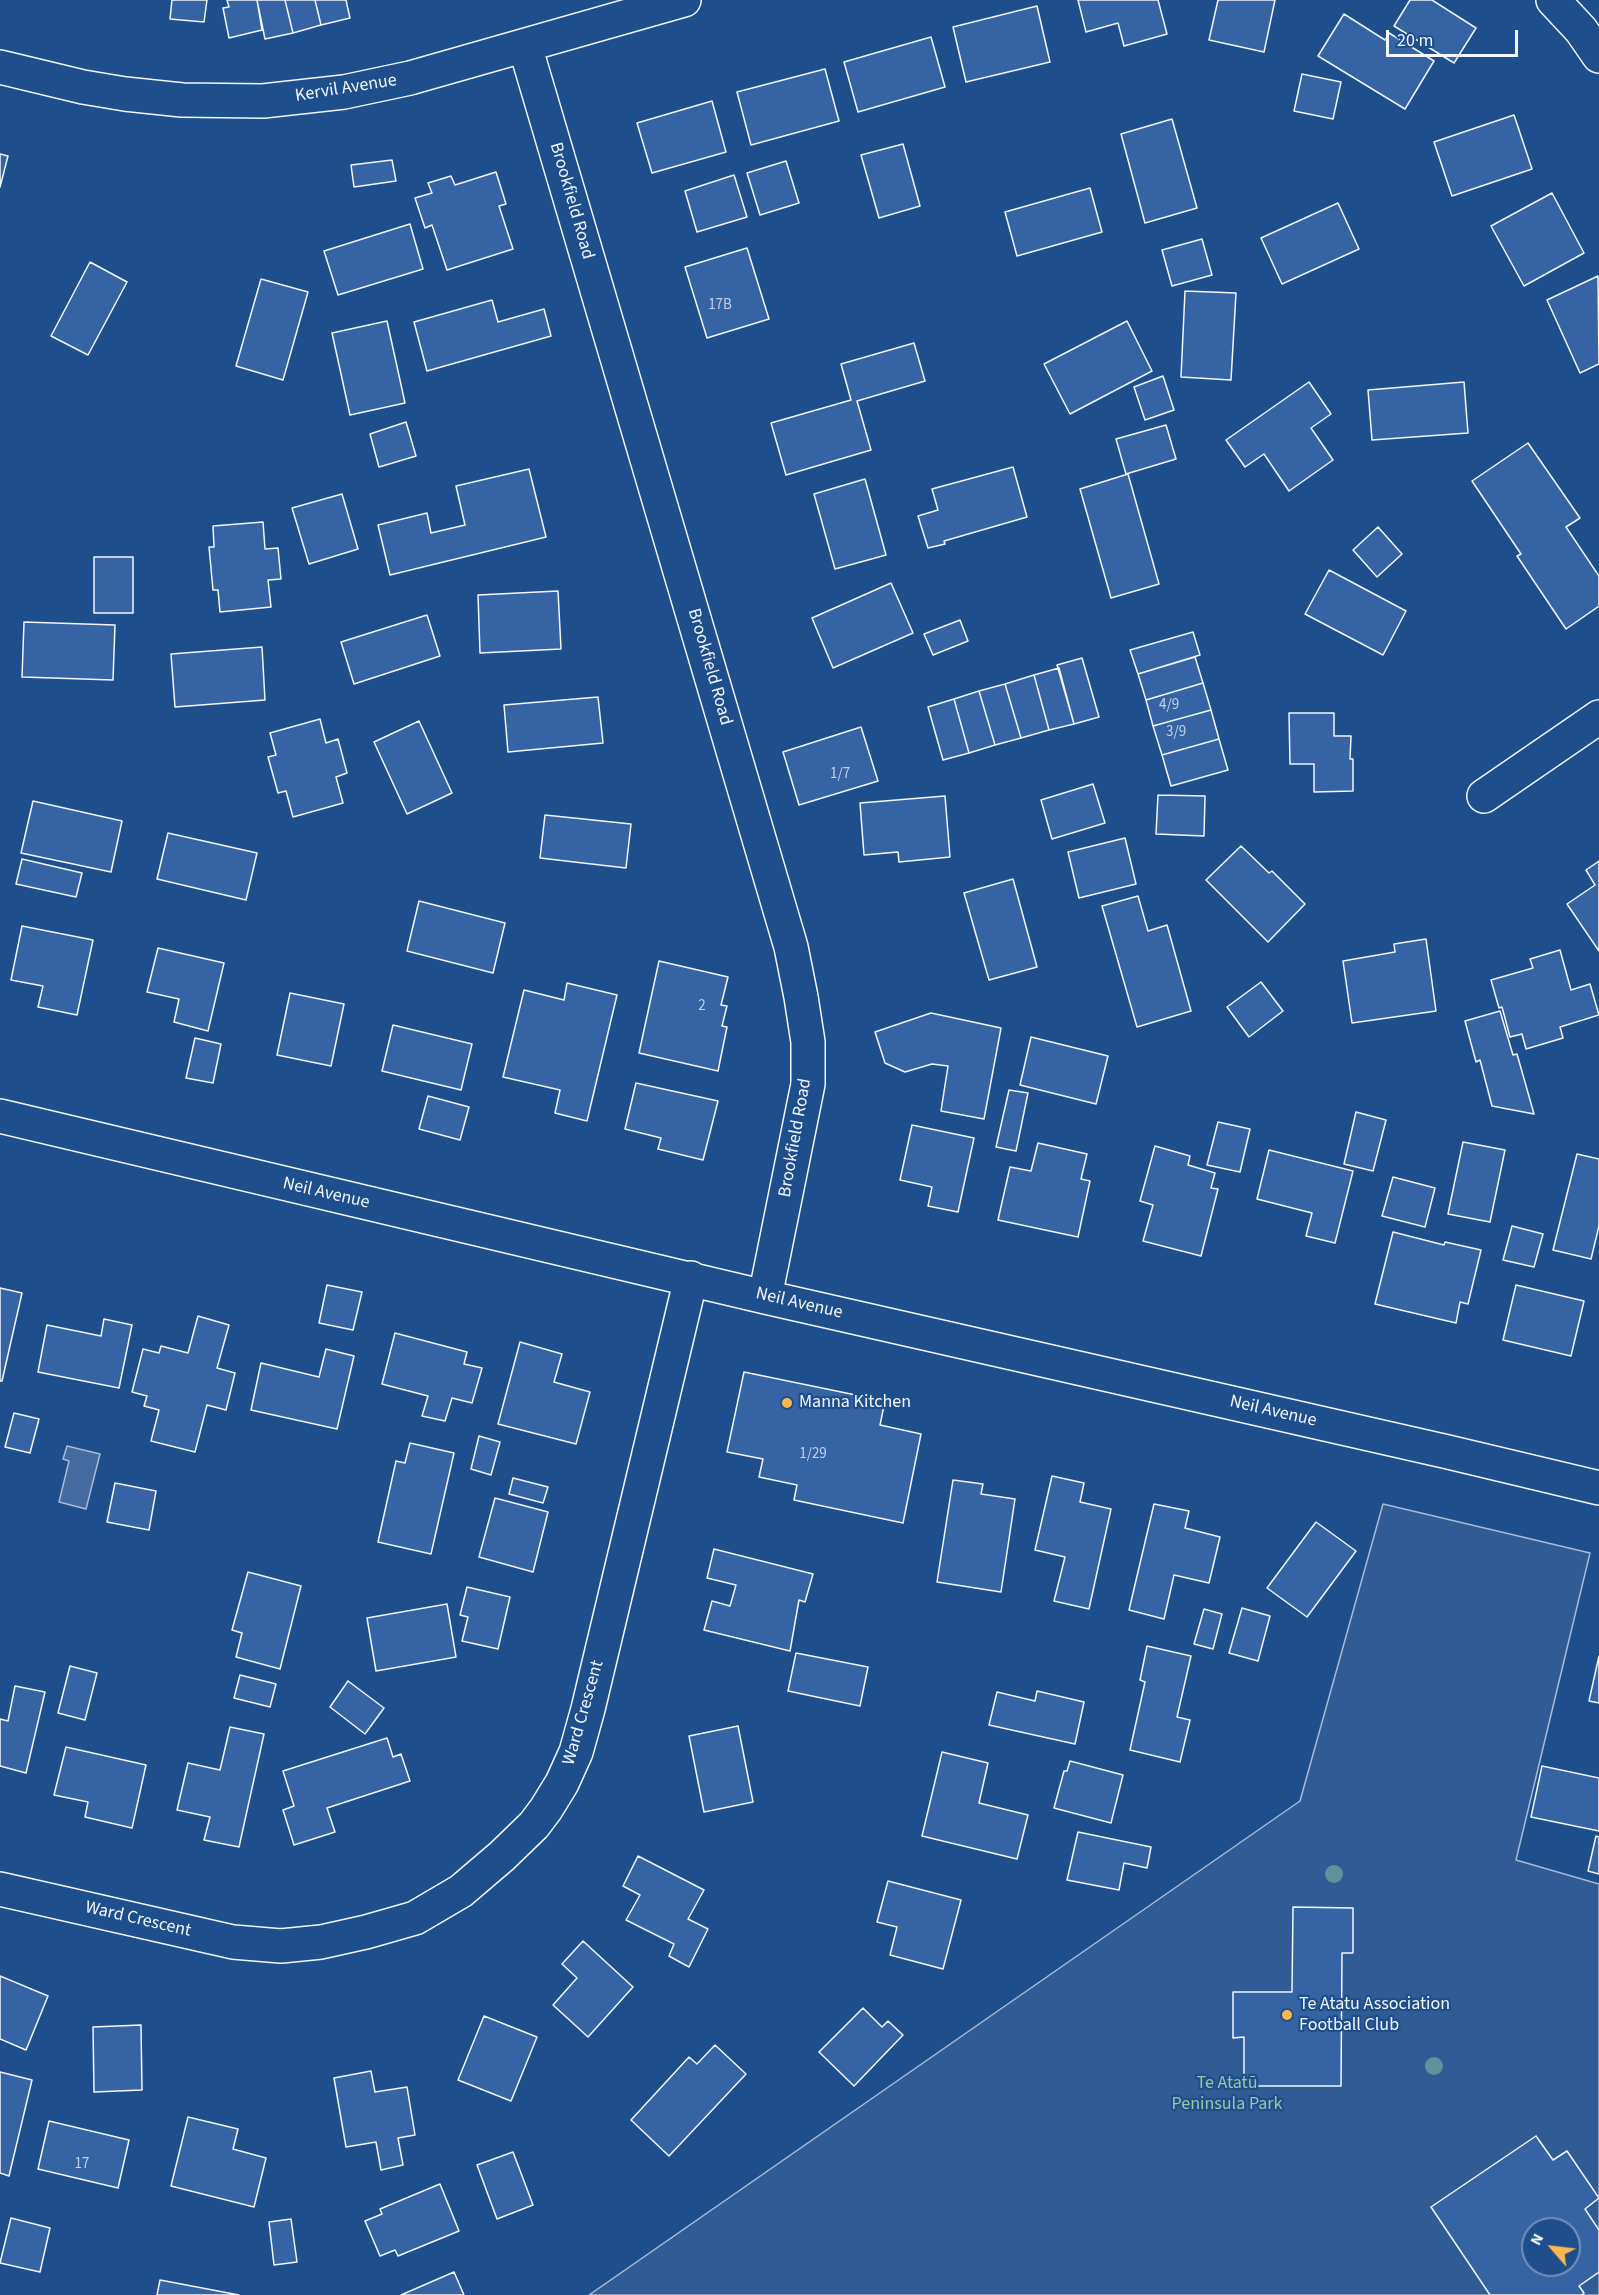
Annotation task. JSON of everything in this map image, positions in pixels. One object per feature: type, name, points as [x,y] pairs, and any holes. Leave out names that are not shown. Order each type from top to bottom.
[{"type":"street","name":"Kervil Avenue","points":[[0,67],[83,87],[125,94],[182,100],[263,101],[344,93],[410,78],[684,0]]},
{"type":"street","points":[[1553,0],[1581,30],[1599,56]]},
{"type":"street","name":"Brookfield Road","points":[[525,46],[788,936],[801,997],[808,1042],[808,1084],[765,1297]]},
{"type":"street","points":[[1484,796],[1599,717]]},
{"type":"street","name":"Neil Avenue","points":[[0,1116],[765,1297],[1425,1446],[1599,1488]]},
{"type":"street","name":"Ward Crescent","points":[[0,1889],[233,1942],[281,1946],[321,1942],[415,1918],[461,1891],[502,1856],[534,1825],[546,1809],[562,1783],[576,1752],[691,1278]]},
{"type":"shaded area","points":[[67,1446],[100,1454],[86,1509],[59,1502],[69,1461],[63,1459]]},
{"type":"shaded area","name":"Te Atatū Peninsula Park","points":[[1383,1504],[1590,1553],[1516,1860],[1599,1884],[1599,2295],[589,2295],[1300,1801]]},
{"type":"building","points":[[172,0],[207,0],[204,22],[170,19]]},
{"type":"building","points":[[227,0],[257,0],[262,30],[229,38],[223,8],[229,7]]},
{"type":"building","points":[[257,0],[285,0],[293,33],[265,39]]},
{"type":"building","points":[[285,0],[315,0],[321,25],[293,33]]},
{"type":"building","points":[[315,0],[346,0],[350,18],[321,25]]},
{"type":"building","points":[[1078,0],[1158,0],[1167,34],[1124,46],[1118,23],[1086,32]]},
{"type":"building","points":[[1218,0],[1275,0],[1264,52],[1209,40]]},
{"type":"building","points":[[1410,0],[1432,0],[1476,28],[1454,63],[1394,26]]},
{"type":"building","points":[[1037,6],[1050,62],[966,82],[953,27]]},
{"type":"building","points":[[1344,14],[1385,40],[1389,33],[1434,61],[1405,109],[1318,56]]},
{"type":"building","points":[[931,37],[945,87],[858,112],[844,62]]},
{"type":"building","points":[[825,69],[839,121],[751,145],[737,92]]},
{"type":"building","points":[[1302,74],[1341,82],[1333,119],[1294,111]]},
{"type":"building","points":[[712,101],[726,152],[652,173],[637,123]]},
{"type":"building","points":[[1514,115],[1532,169],[1452,196],[1434,142]]},
{"type":"building","points":[[1172,119],[1197,208],[1145,223],[1121,134]]},
{"type":"building","points":[[903,144],[920,206],[879,218],[861,155]]},
{"type":"building","points":[[0,154],[8,156],[0,187]]},
{"type":"building","points":[[392,160],[396,181],[354,187],[351,165]]},
{"type":"building","points":[[786,161],[799,203],[760,215],[747,173]]},
{"type":"building","points":[[496,172],[506,204],[499,206],[513,249],[447,270],[432,225],[425,228],[415,198],[432,193],[428,183],[451,176],[455,185]]},
{"type":"building","points":[[734,175],[747,217],[697,232],[685,191]]},
{"type":"building","points":[[1090,188],[1102,232],[1017,256],[1005,212]]},
{"type":"building","points":[[1552,193],[1584,253],[1524,286],[1491,226]]},
{"type":"building","points":[[1338,203],[1359,249],[1282,284],[1261,238]]},
{"type":"building","points":[[410,224],[423,269],[338,295],[324,251]]},
{"type":"building","points":[[1202,239],[1212,275],[1172,286],[1162,250]]},
{"type":"building","points":[[747,248],[769,319],[707,338],[685,267]]},
{"type":"building","points":[[90,262],[127,282],[88,355],[51,336]]},
{"type":"building","points":[[1598,276],[1599,364],[1580,373],[1547,300]]},
{"type":"building","points":[[261,279],[308,292],[283,380],[236,366]]},
{"type":"building","points":[[1185,291],[1236,293],[1231,380],[1181,377]]},
{"type":"building","points":[[492,300],[498,322],[544,309],[551,336],[427,371],[414,322]]},
{"type":"building","points":[[387,321],[405,403],[350,415],[332,333]]},
{"type":"building","points":[[1127,321],[1152,371],[1070,414],[1044,364]]},
{"type":"building","points":[[914,343],[925,381],[857,401],[871,450],[786,475],[771,423],[851,400],[841,364]]},
{"type":"building","points":[[1163,376],[1174,410],[1145,420],[1134,387]]},
{"type":"building","points":[[1309,382],[1331,414],[1311,428],[1333,460],[1289,491],[1264,454],[1245,467],[1226,440]]},
{"type":"building","points":[[1464,382],[1468,433],[1372,440],[1368,390]]},
{"type":"building","points":[[406,422],[416,456],[379,467],[370,434]]},
{"type":"building","points":[[1166,425],[1176,459],[1126,474],[1116,439]]},
{"type":"building","points":[[1528,443],[1580,518],[1566,527],[1599,576],[1599,606],[1566,629],[1517,556],[1521,554],[1472,481]]},
{"type":"building","points":[[1013,467],[1027,517],[944,541],[945,544],[928,548],[918,516],[938,510],[932,489]]},
{"type":"building","points":[[529,469],[546,537],[390,575],[378,525],[427,513],[431,533],[465,525],[456,486]]},
{"type":"building","points":[[1128,474],[1159,584],[1111,598],[1080,489]]},
{"type":"building","points":[[865,479],[886,555],[835,569],[814,494]]},
{"type":"building","points":[[342,494],[358,549],[309,564],[292,508]]},
{"type":"building","points":[[263,522],[265,549],[278,548],[281,579],[268,580],[271,607],[220,612],[218,590],[213,590],[209,547],[214,547],[213,526]]},
{"type":"building","points":[[1378,527],[1402,554],[1377,577],[1353,550]]},
{"type":"building","points":[[94,557],[133,557],[133,613],[94,613]]},
{"type":"building","points":[[1329,570],[1406,611],[1383,655],[1305,614]]},
{"type":"building","points":[[891,583],[913,633],[833,668],[812,618]]},
{"type":"building","points":[[558,591],[561,649],[480,653],[478,595]]},
{"type":"building","points":[[427,615],[440,656],[354,684],[341,642]]},
{"type":"building","points":[[960,620],[968,641],[933,655],[924,634]]},
{"type":"building","points":[[24,622],[115,625],[113,680],[22,677]]},
{"type":"building","points":[[1193,632],[1200,655],[1138,674],[1130,650]]},
{"type":"building","points":[[262,647],[265,700],[175,707],[171,654]]},
{"type":"building","points":[[1195,657],[1203,683],[1146,700],[1138,674]]},
{"type":"building","points":[[1082,658],[1099,717],[1074,724],[1057,665]]},
{"type":"building","points":[[1059,668],[1074,724],[1049,730],[1034,675]]},
{"type":"building","points":[[1034,675],[1049,730],[1021,738],[1005,684]]},
{"type":"building","points":[[1203,683],[1211,710],[1153,726],[1146,700]]},
{"type":"building","points":[[1005,684],[1021,738],[995,745],[979,691]]},
{"type":"building","points":[[979,691],[995,745],[969,753],[954,699]]},
{"type":"building","points":[[598,697],[603,743],[508,752],[504,705]]},
{"type":"building","points":[[954,699],[969,753],[943,760],[928,707]]},
{"type":"building","points":[[1211,710],[1219,739],[1162,755],[1153,726]]},
{"type":"building","points":[[1289,713],[1334,713],[1334,736],[1351,736],[1350,759],[1353,759],[1353,791],[1314,792],[1314,764],[1290,764]]},
{"type":"building","points":[[320,719],[326,743],[338,739],[347,773],[336,777],[343,803],[293,817],[286,791],[278,793],[268,757],[276,755],[270,733]]},
{"type":"building","points":[[419,721],[452,793],[407,814],[374,742]]},
{"type":"building","points":[[861,727],[878,781],[799,805],[783,752]]},
{"type":"building","points":[[1219,739],[1228,770],[1171,786],[1162,755]]},
{"type":"building","points":[[1093,784],[1105,823],[1052,839],[1041,800]]},
{"type":"building","points":[[1158,795],[1205,796],[1204,836],[1156,834]]},
{"type":"building","points":[[945,796],[950,857],[899,862],[898,852],[864,855],[860,803]]},
{"type":"building","points":[[33,801],[122,821],[111,872],[21,853]]},
{"type":"building","points":[[545,815],[631,824],[626,868],[540,858]]},
{"type":"building","points":[[168,833],[257,853],[246,900],[157,879]]},
{"type":"building","points":[[1125,838],[1136,884],[1079,898],[1068,852]]},
{"type":"building","points":[[1241,846],[1269,873],[1272,871],[1305,904],[1268,942],[1206,880]]},
{"type":"building","points":[[22,859],[82,873],[76,897],[16,884]]},
{"type":"building","points":[[1599,861],[1599,951],[1567,904],[1595,885],[1586,870]]},
{"type":"building","points":[[1013,879],[1037,967],[989,980],[964,893]]},
{"type":"building","points":[[1138,896],[1148,931],[1167,925],[1191,1011],[1137,1027],[1102,906]]},
{"type":"building","points":[[419,901],[505,923],[493,973],[407,951]]},
{"type":"building","points":[[22,926],[93,940],[77,1015],[38,1007],[43,986],[11,980]]},
{"type":"building","points":[[1426,939],[1436,1011],[1352,1023],[1343,961],[1395,952],[1394,944]]},
{"type":"building","points":[[158,948],[224,963],[208,1031],[174,1022],[179,999],[147,992]]},
{"type":"building","points":[[1560,950],[1571,990],[1590,984],[1599,1015],[1560,1027],[1563,1038],[1526,1049],[1522,1034],[1510,1037],[1502,1007],[1499,1008],[1491,980],[1533,968],[1530,959]]},
{"type":"building","points":[[659,961],[728,977],[721,1005],[727,1006],[722,1026],[727,1027],[718,1071],[639,1053]]},
{"type":"building","points":[[1261,982],[1283,1011],[1249,1037],[1227,1007]]},
{"type":"building","points":[[567,983],[617,995],[587,1121],[555,1113],[560,1090],[503,1077],[524,990],[564,1000]]},
{"type":"building","points":[[290,993],[344,1004],[331,1066],[277,1055]]},
{"type":"building","points":[[1500,1011],[1513,1055],[1517,1054],[1534,1114],[1492,1106],[1480,1060],[1476,1062],[1465,1021]]},
{"type":"building","points":[[931,1013],[1001,1028],[984,1119],[941,1111],[948,1066],[932,1064],[905,1072],[885,1063],[875,1032]]},
{"type":"building","points":[[393,1025],[472,1044],[461,1090],[382,1071]]},
{"type":"building","points":[[1031,1037],[1108,1056],[1096,1104],[1020,1085]]},
{"type":"building","points":[[195,1038],[221,1044],[213,1083],[186,1078]]},
{"type":"building","points":[[636,1083],[718,1101],[703,1160],[658,1149],[661,1138],[625,1129]]},
{"type":"building","points":[[1009,1090],[1028,1093],[1016,1151],[996,1147]]},
{"type":"building","points":[[428,1096],[469,1107],[460,1140],[419,1129]]},
{"type":"building","points":[[1356,1112],[1386,1120],[1373,1171],[1344,1164]]},
{"type":"building","points":[[1218,1122],[1250,1129],[1240,1172],[1207,1165]]},
{"type":"building","points":[[912,1125],[974,1138],[958,1212],[928,1206],[932,1187],[900,1180]]},
{"type":"building","points":[[1463,1142],[1505,1150],[1490,1222],[1448,1214]]},
{"type":"building","points":[[1038,1143],[1087,1154],[1081,1179],[1090,1181],[1078,1237],[998,1220],[1010,1167],[1031,1171]]},
{"type":"building","points":[[1155,1146],[1190,1156],[1188,1165],[1215,1173],[1211,1188],[1218,1189],[1201,1256],[1143,1241],[1153,1205],[1140,1201]]},
{"type":"building","points":[[1269,1150],[1353,1171],[1335,1243],[1306,1236],[1312,1213],[1257,1199]]},
{"type":"building","points":[[1577,1154],[1599,1159],[1599,1226],[1591,1259],[1553,1250]]},
{"type":"building","points":[[1393,1177],[1435,1188],[1425,1227],[1382,1216]]},
{"type":"building","points":[[1512,1226],[1543,1234],[1534,1267],[1503,1260]]},
{"type":"building","points":[[1393,1232],[1444,1245],[1445,1242],[1481,1250],[1468,1304],[1460,1302],[1456,1323],[1375,1304]]},
{"type":"building","points":[[327,1285],[362,1292],[353,1330],[319,1323]]},
{"type":"building","points":[[1516,1285],[1584,1301],[1571,1356],[1503,1340]]},
{"type":"building","points":[[0,1288],[22,1293],[2,1381],[0,1381]]},
{"type":"building","points":[[198,1316],[229,1325],[217,1368],[235,1373],[226,1410],[207,1405],[195,1452],[151,1441],[159,1410],[144,1406],[147,1396],[132,1392],[143,1349],[159,1353],[161,1346],[188,1353]]},
{"type":"building","points":[[104,1319],[132,1325],[119,1388],[38,1372],[47,1325],[101,1336]]},
{"type":"building","points":[[395,1333],[467,1352],[464,1364],[482,1368],[472,1403],[452,1398],[445,1421],[422,1416],[428,1396],[382,1384]]},
{"type":"building","points":[[520,1342],[562,1354],[554,1382],[590,1392],[576,1444],[498,1424]]},
{"type":"building","points":[[326,1349],[354,1356],[337,1429],[251,1410],[261,1363],[319,1377]]},
{"type":"building","points":[[744,1372],[885,1401],[880,1425],[921,1434],[903,1523],[794,1500],[797,1485],[759,1477],[763,1459],[727,1452]]},
{"type":"building","points":[[14,1413],[39,1419],[30,1453],[5,1447]]},
{"type":"building","points":[[479,1436],[500,1442],[491,1475],[471,1469]]},
{"type":"building","points":[[410,1443],[454,1453],[431,1554],[378,1542],[396,1461],[405,1463]]},
{"type":"building","points":[[1052,1476],[1084,1483],[1080,1502],[1111,1509],[1089,1609],[1054,1601],[1065,1557],[1035,1550]]},
{"type":"building","points":[[513,1478],[548,1487],[543,1503],[509,1494]]},
{"type":"building","points":[[953,1480],[983,1484],[981,1494],[1015,1499],[1001,1592],[937,1582]]},
{"type":"building","points":[[115,1483],[156,1491],[149,1530],[107,1522]]},
{"type":"building","points":[[495,1498],[548,1512],[533,1572],[479,1557]]},
{"type":"building","points":[[1154,1504],[1189,1511],[1185,1528],[1220,1537],[1209,1583],[1174,1575],[1164,1619],[1129,1610]]},
{"type":"building","points":[[1316,1522],[1356,1551],[1307,1617],[1267,1588]]},
{"type":"building","points":[[714,1549],[813,1574],[805,1602],[799,1600],[790,1651],[704,1630],[712,1601],[730,1606],[736,1585],[707,1578]]},
{"type":"building","points":[[248,1572],[301,1586],[280,1669],[236,1657],[242,1633],[232,1630]]},
{"type":"building","points":[[467,1587],[510,1597],[498,1649],[462,1641],[468,1617],[460,1615]]},
{"type":"building","points":[[447,1604],[456,1657],[376,1671],[367,1618]]},
{"type":"building","points":[[1242,1608],[1270,1616],[1258,1661],[1229,1653]]},
{"type":"building","points":[[1204,1609],[1222,1614],[1213,1649],[1194,1644]]},
{"type":"building","points":[[1147,1646],[1191,1656],[1177,1717],[1190,1720],[1180,1762],[1130,1750],[1145,1682],[1140,1680]]},
{"type":"building","points":[[796,1653],[868,1667],[860,1706],[788,1691]]},
{"type":"building","points":[[1599,1656],[1599,1703],[1589,1701]]},
{"type":"building","points":[[70,1666],[97,1673],[85,1720],[58,1713]]},
{"type":"building","points":[[240,1675],[276,1684],[270,1707],[234,1698]]},
{"type":"building","points":[[348,1681],[384,1708],[365,1734],[330,1707]]},
{"type":"building","points":[[15,1686],[45,1692],[26,1773],[0,1766],[0,1719],[8,1721]]},
{"type":"building","points":[[1037,1691],[1084,1702],[1075,1744],[989,1725],[997,1692],[1035,1701]]},
{"type":"building","points":[[738,1726],[753,1802],[704,1812],[689,1736]]},
{"type":"building","points":[[230,1727],[264,1734],[239,1847],[204,1840],[210,1817],[177,1810],[188,1763],[220,1770]]},
{"type":"building","points":[[387,1738],[393,1757],[401,1754],[410,1781],[327,1808],[335,1832],[294,1845],[283,1810],[294,1806],[283,1771]]},
{"type":"building","points":[[66,1747],[146,1765],[132,1828],[85,1817],[88,1802],[54,1795]]},
{"type":"building","points":[[942,1752],[988,1763],[979,1803],[1028,1815],[1017,1859],[922,1836]]},
{"type":"building","points":[[1070,1761],[1123,1775],[1111,1823],[1054,1808],[1064,1771],[1067,1771]]},
{"type":"building","points":[[1542,1766],[1599,1778],[1599,1831],[1531,1817]]},
{"type":"building","points":[[1078,1832],[1151,1847],[1147,1868],[1124,1863],[1119,1890],[1067,1880]]},
{"type":"building","points":[[1596,1836],[1599,1837],[1599,1874],[1588,1871]]},
{"type":"building","points":[[638,1856],[704,1890],[688,1919],[708,1929],[689,1967],[669,1956],[674,1944],[626,1920],[640,1895],[623,1886]]},
{"type":"building","points":[[888,1881],[961,1900],[943,1969],[890,1955],[897,1927],[877,1922]]},
{"type":"building","name":"Te Atatu Association Football Club","points":[[1293,1907],[1353,1908],[1353,1953],[1342,1953],[1341,2086],[1244,2086],[1244,2037],[1233,2038],[1233,1992],[1292,1992]]},
{"type":"building","points":[[583,1941],[633,1987],[588,2037],[553,2005],[577,1978],[562,1964]]},
{"type":"building","points":[[0,1976],[48,1996],[26,2050],[0,2039]]},
{"type":"building","points":[[863,2008],[882,2027],[888,2021],[903,2035],[854,2086],[819,2052]]},
{"type":"building","points":[[484,2016],[537,2037],[511,2101],[458,2080]]},
{"type":"building","points":[[141,2025],[142,2090],[94,2092],[93,2027]]},
{"type":"building","points":[[715,2045],[746,2074],[669,2156],[631,2120],[689,2057],[697,2064]]},
{"type":"building","points":[[371,2071],[375,2092],[407,2087],[415,2135],[398,2138],[403,2165],[381,2170],[376,2142],[346,2147],[334,2078]]},
{"type":"building","points":[[0,2072],[32,2080],[9,2176],[0,2173]]},
{"type":"building","points":[[188,2117],[238,2129],[233,2149],[266,2158],[254,2207],[171,2186]]},
{"type":"building","points":[[49,2121],[129,2140],[118,2188],[38,2169]]},
{"type":"building","points":[[1536,2136],[1553,2160],[1567,2151],[1599,2198],[1585,2209],[1599,2230],[1599,2272],[1579,2286],[1584,2293],[1582,2295],[1490,2295],[1431,2207]]},
{"type":"building","points":[[513,2152],[533,2205],[497,2219],[477,2165]]},
{"type":"building","points":[[440,2184],[459,2231],[398,2256],[395,2250],[380,2256],[365,2221],[382,2214],[380,2209]]},
{"type":"building","points":[[11,2218],[50,2228],[40,2272],[0,2263]]},
{"type":"building","points":[[291,2219],[297,2262],[274,2265],[269,2222]]},
{"type":"building","points":[[454,2272],[464,2295],[401,2295]]},
{"type":"building","points":[[160,2280],[239,2295],[157,2295]]},
{"type":"place","name":"Manna Kitchen","points":[[787,1403]]},
{"type":"place","name":"Te Atatu Association Football Club","points":[[1287,2015]]}]
